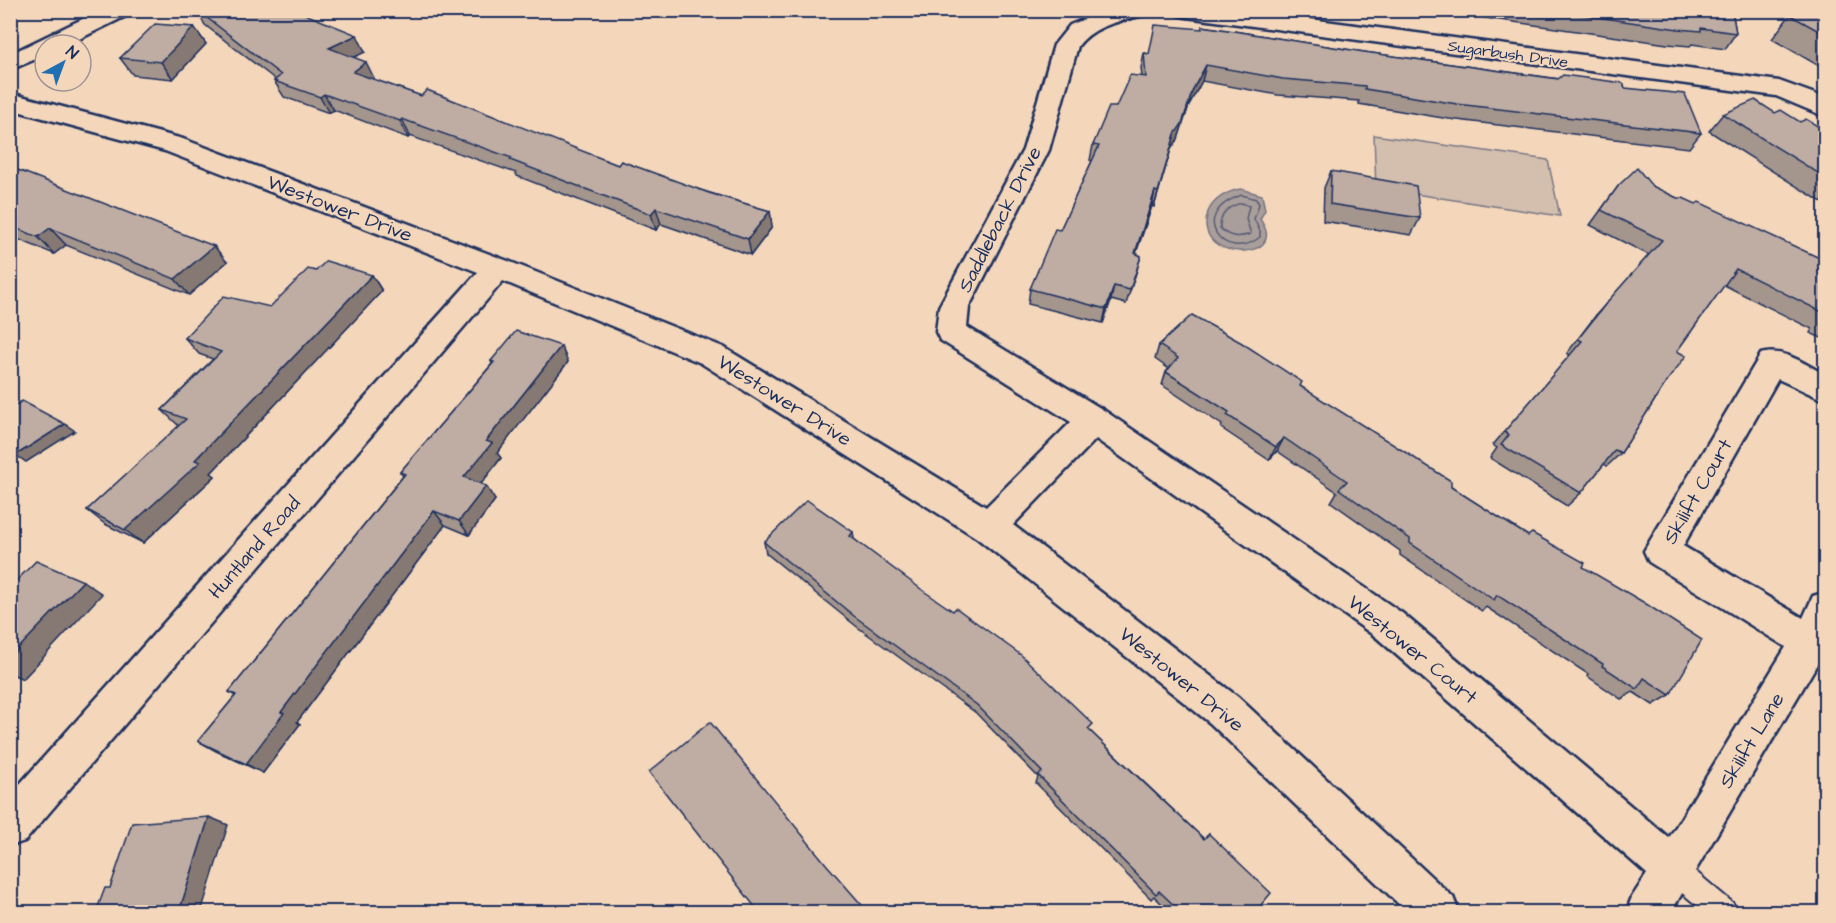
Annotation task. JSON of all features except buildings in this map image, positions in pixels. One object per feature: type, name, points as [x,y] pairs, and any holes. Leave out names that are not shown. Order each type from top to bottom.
[{"type":"street","points":[[73,33],[120,10]]},
{"type":"street","name":"Saddleback Drive","points":[[951,332],[954,307],[1036,150],[1066,45],[1078,30],[1101,19],[1136,10]]},
{"type":"street","name":"Sugarbush Drive","points":[[1186,10],[1779,89],[1809,99],[1826,109]]},
{"type":"street","points":[[10,63],[33,52]]},
{"type":"street","name":"Westower Drive","points":[[10,101],[174,145],[498,268],[712,355],[989,527],[1224,710],[1438,912]]},
{"type":"street","name":"Huntland Road","points":[[10,825],[498,268]]},
{"type":"street","name":"Westower Court","points":[[951,332],[1094,420],[1389,625],[1674,870]]},
{"type":"street","name":"Skilift Court","points":[[1818,625],[1661,551],[1772,362],[1826,389]]},
{"type":"street","points":[[989,527],[1094,420]]},
{"type":"street","name":"Skilift Lane","points":[[1674,870],[1818,625]]},
{"type":"street","points":[[1647,912],[1674,870]]},
{"type":"lane","points":[[1674,870],[1724,912]]},
{"type":"shaded area","points":[[1374,135],[1548,160],[1560,216],[1376,188]]},
{"type":"water","points":[[1241,189],[1262,195],[1265,210],[1260,219],[1266,235],[1260,247],[1240,251],[1218,245],[1210,237],[1206,226],[1208,212],[1213,203],[1226,194]]}]
